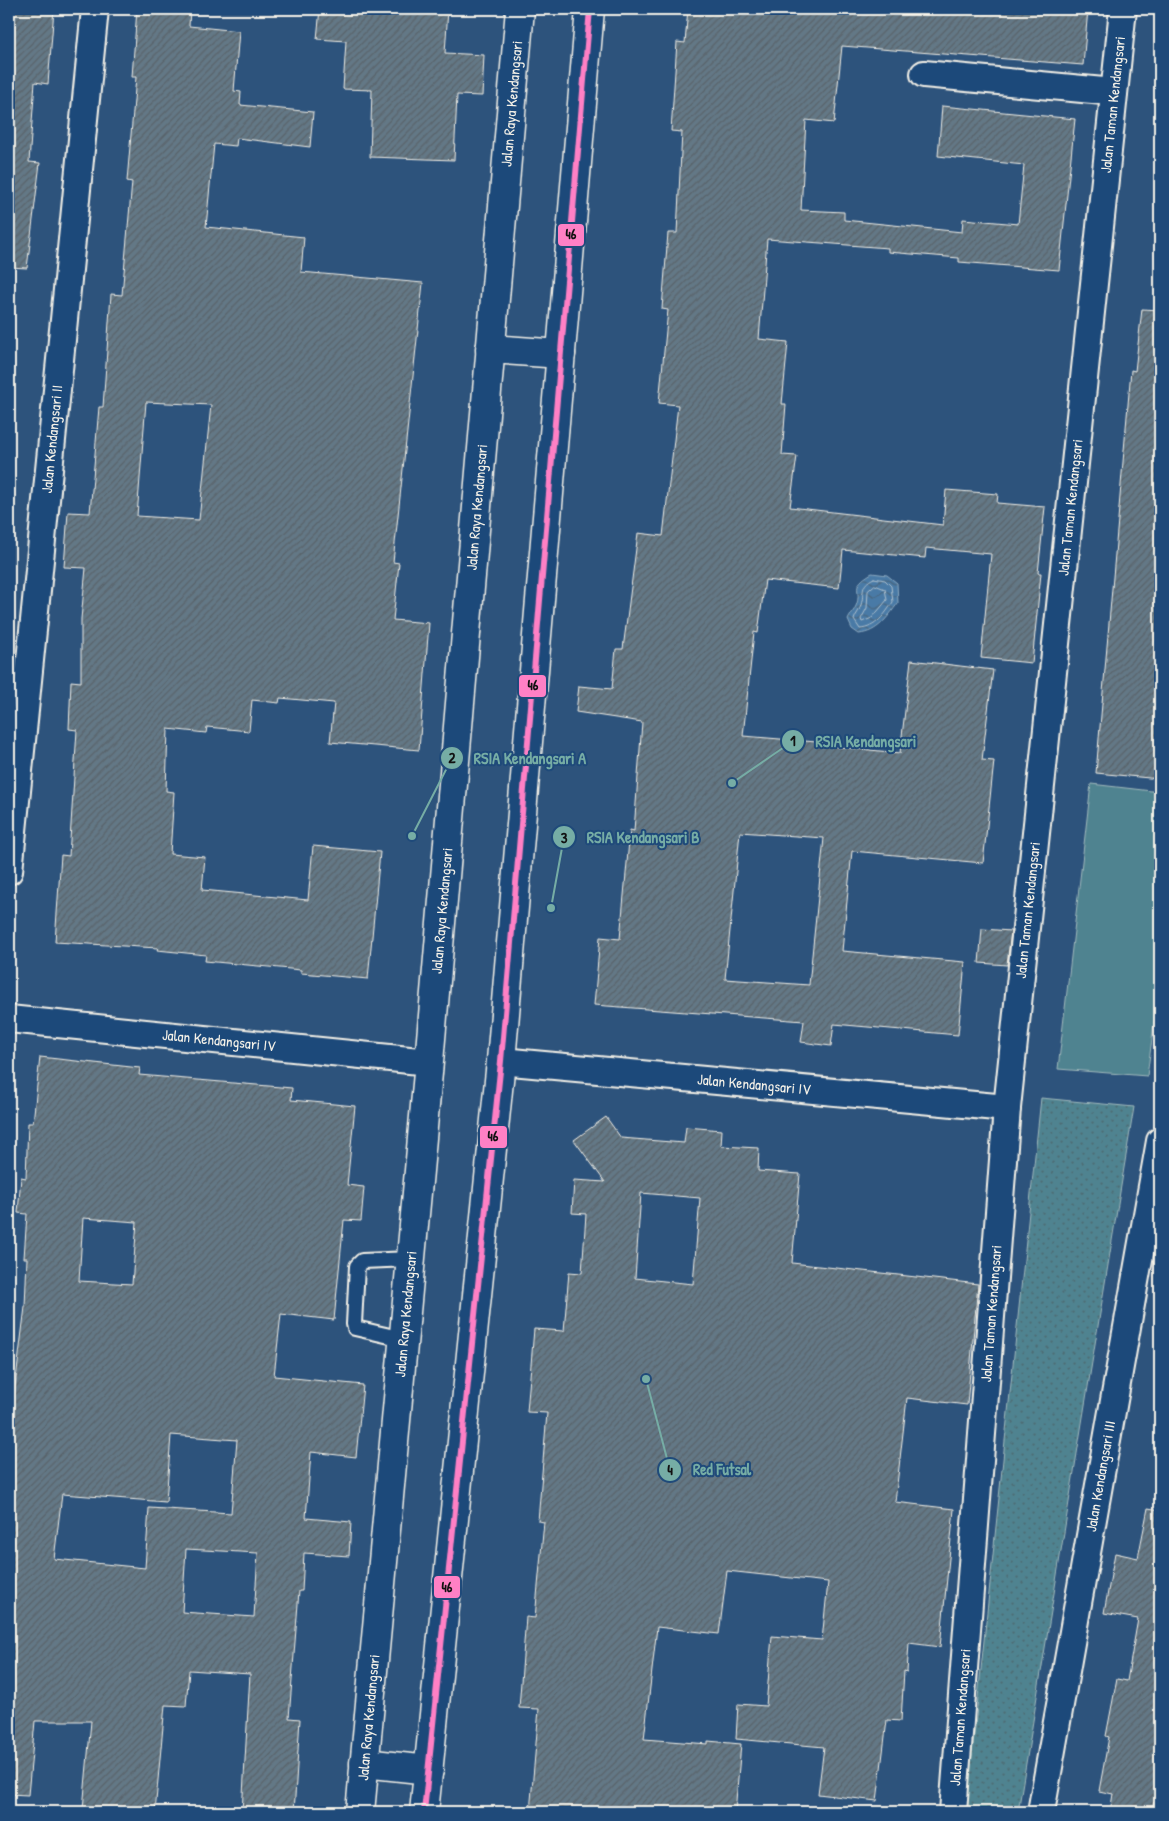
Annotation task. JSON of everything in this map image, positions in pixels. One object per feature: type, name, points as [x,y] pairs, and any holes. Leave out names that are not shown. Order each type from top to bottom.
[{"type":"main road","name":"Jalan Raya Kendangsari","points":[[360,1812],[429,1062],[520,9]]},
{"type":"main road","points":[[424,1812],[501,1061],[590,9]]},
{"type":"main road","points":[[490,349],[561,354]]},
{"type":"main road","points":[[364,1763],[428,1770]]},
{"type":"street","name":"Jalan Kendangsari II","points":[[9,871],[95,9]]},
{"type":"street","name":"Jalan Taman Kendangsari","points":[[953,1812],[1007,1108],[1122,9]]},
{"type":"street","points":[[924,74],[1114,92]]},
{"type":"street","name":"Jalan Kendangsari IV","points":[[9,1019],[429,1062]]},
{"type":"street","name":"Jalan Kendangsari IV","points":[[501,1061],[1007,1108]]},
{"type":"street","name":"Jalan Kendangsari III","points":[[1041,1812],[1160,1141]]},
{"type":"lane","points":[[403,1339],[355,1328],[357,1266],[362,1261],[370,1260],[411,1260]]},
{"type":"green space","points":[[1091,784],[1160,792],[1160,979],[1147,1076],[1058,1069]]},
{"type":"green space","points":[[1041,1098],[1134,1107],[1018,1812],[966,1812]]},
{"type":"water","points":[[872,573],[887,575],[897,583],[898,603],[886,619],[877,627],[866,633],[859,634],[852,629],[848,620],[858,600],[858,585]]},
{"type":"building","points":[[9,9],[54,9],[48,84],[35,82],[29,162],[40,163],[27,268],[9,267]]},
{"type":"building","points":[[137,9],[190,9],[189,26],[239,31],[234,91],[241,92],[240,105],[313,112],[310,147],[237,138],[236,146],[214,144],[206,227],[304,237],[301,272],[423,283],[393,562],[399,563],[393,620],[429,623],[419,750],[330,742],[334,703],[280,698],[279,703],[252,700],[249,731],[207,727],[206,733],[168,729],[166,791],[174,792],[170,854],[205,857],[202,890],[308,900],[313,846],[380,852],[368,979],[301,973],[301,970],[205,961],[206,955],[157,950],[158,948],[55,942],[61,855],[69,856],[77,730],[69,729],[71,681],[81,682],[81,619],[86,568],[64,567],[68,512],[90,513],[99,407],[103,407],[111,294],[122,295],[132,182],[127,181],[136,77],[132,77]],"holes":[[[146,402],[211,405],[199,520],[137,516]]]},
{"type":"building","points":[[320,9],[448,9],[445,53],[484,55],[482,96],[457,95],[454,160],[370,157],[372,90],[343,89],[346,41],[317,39]]},
{"type":"building","points":[[688,9],[807,9],[868,14],[868,9],[1088,9],[1083,65],[842,46],[834,123],[806,120],[801,210],[844,212],[844,220],[962,232],[963,219],[1018,224],[1024,165],[938,156],[942,106],[1075,119],[1059,270],[959,262],[959,258],[888,252],[888,248],[767,239],[759,339],[788,342],[782,404],[786,404],[782,455],[797,456],[790,507],[943,525],[946,490],[998,494],[997,503],[1045,507],[1032,663],[981,658],[991,554],[926,548],[925,558],[843,550],[839,588],[765,580],[758,633],[754,632],[743,736],[829,743],[829,746],[900,753],[911,660],[993,670],[982,760],[994,761],[983,863],[852,851],[842,951],[965,962],[958,1035],[834,1024],[831,1046],[801,1042],[804,1021],[594,1005],[600,937],[620,939],[630,830],[634,831],[642,722],[576,712],[579,686],[612,689],[616,649],[623,649],[638,533],[663,536],[678,405],[659,403],[668,310],[662,309],[668,233],[677,233],[682,132],[671,131],[677,42],[685,43]],"holes":[[[740,832],[824,838],[809,985],[725,979]]]},
{"type":"building","points":[[1142,309],[1160,310],[1160,779],[1096,773],[1131,370],[1135,371]]},
{"type":"building","points":[[982,929],[1011,931],[1007,965],[979,963]]},
{"type":"building","points":[[40,1057],[140,1068],[139,1075],[292,1088],[291,1100],[355,1106],[347,1185],[364,1187],[361,1221],[344,1220],[334,1320],[281,1314],[274,1376],[363,1385],[356,1457],[311,1452],[306,1518],[351,1522],[349,1556],[304,1553],[302,1591],[299,1591],[289,1718],[300,1719],[294,1812],[242,1812],[250,1674],[189,1670],[186,1706],[165,1705],[155,1812],[83,1809],[91,1721],[35,1721],[28,1795],[9,1794],[9,1435],[25,1307],[27,1258],[24,1258],[27,1214],[18,1213],[21,1177],[26,1178],[28,1123],[33,1123]],"holes":[[[83,1218],[137,1222],[132,1284],[79,1281]],[[171,1435],[237,1440],[231,1513],[149,1508],[145,1568],[54,1559],[62,1494],[166,1502]],[[186,1549],[258,1553],[254,1617],[182,1612]]]},
{"type":"building","points":[[606,1117],[621,1138],[684,1143],[686,1127],[722,1130],[721,1146],[759,1148],[758,1171],[800,1174],[792,1263],[978,1284],[967,1405],[907,1398],[895,1502],[954,1509],[940,1647],[909,1643],[907,1672],[904,1671],[901,1721],[887,1720],[877,1801],[818,1794],[824,1747],[736,1739],[738,1704],[766,1706],[772,1636],[822,1640],[828,1582],[727,1571],[719,1634],[657,1627],[644,1739],[708,1744],[708,1741],[741,1744],[735,1812],[530,1812],[539,1709],[519,1708],[526,1617],[535,1618],[544,1522],[538,1521],[547,1413],[527,1412],[534,1329],[564,1331],[569,1272],[582,1273],[586,1214],[572,1213],[574,1180],[605,1182],[574,1140]],"holes":[[[641,1193],[700,1198],[693,1284],[635,1278]]]},
{"type":"building","points":[[1148,1508],[1160,1510],[1160,1803],[1154,1802],[1152,1812],[1110,1812],[1113,1794],[1099,1791],[1109,1737],[1106,1736],[1117,1679],[1127,1681],[1138,1619],[1104,1613],[1115,1553],[1138,1558]]},
{"type":"transit line","name":"46","points":[[424,1812],[501,1061],[590,9]]},
{"type":"place","name":"RSIA Kendangsari","points":[[732,783]]},
{"type":"place","name":"RSIA Kendangsari A","points":[[412,836]]},
{"type":"place","name":"RSIA Kendangsari B","points":[[551,908]]},
{"type":"place","name":"Red Futsal","points":[[646,1379]]}]
